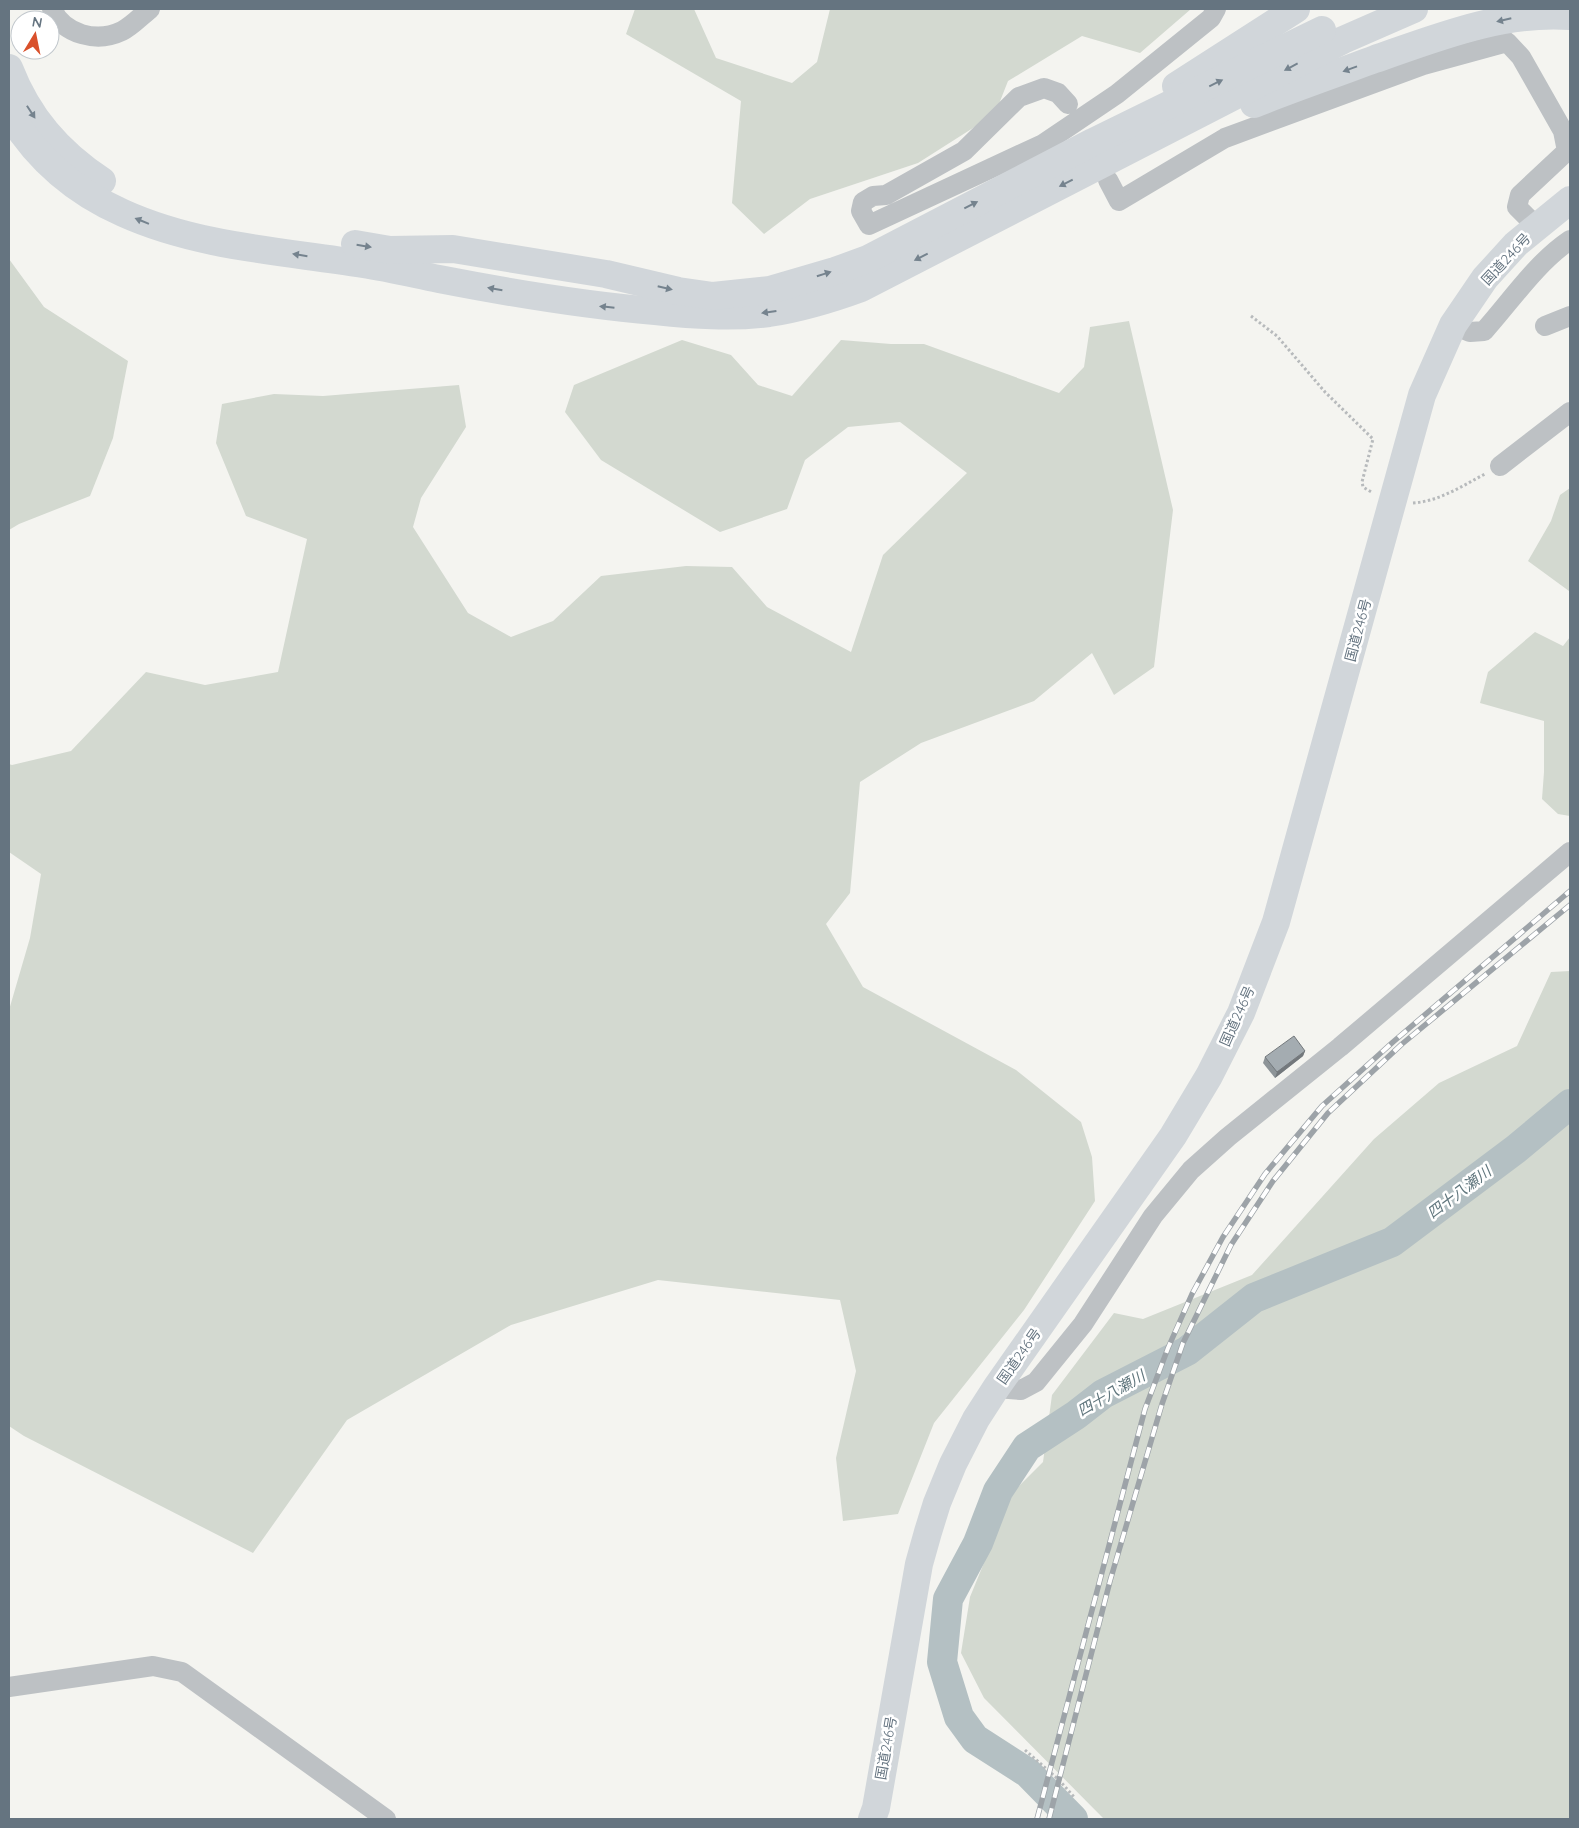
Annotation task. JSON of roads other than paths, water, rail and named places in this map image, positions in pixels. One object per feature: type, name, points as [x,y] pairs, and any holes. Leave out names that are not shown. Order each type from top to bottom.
[{"type":"highway","points":[[1104,161],[1217,58],[1296,9]]},
{"type":"highway","points":[[1104,161],[1367,9]]},
{"type":"highway","points":[[9,113],[29,143],[49,165],[71,183],[122,213],[184,234],[215,242],[366,265],[441,280],[602,307],[726,316],[768,313],[795,308],[861,288],[1104,161],[1343,40],[1414,9]]},
{"type":"highway","points":[[9,68],[29,110],[45,133],[81,167],[105,183],[150,205],[198,220],[390,250],[453,249],[606,274],[678,291],[713,296],[770,290],[826,274],[1104,161],[1276,95],[1425,42],[1475,26],[1515,17],[1546,14],[1570,16]]},
{"type":"highway","points":[[1516,244],[1528,218],[1570,179]]},
{"type":"highway","name":"国道246号","points":[[872,1819],[876,1808],[919,1564],[937,1503],[953,1464],[976,1419],[996,1388],[1173,1136],[1209,1076],[1241,1013],[1276,922],[1422,395],[1453,325],[1485,278],[1516,244],[1570,200]]},
{"type":"highway","points":[[1485,278],[1570,216]]},
{"type":"street","points":[[52,9],[54,15],[64,25],[90,36],[114,34],[125,29],[150,9]]},
{"type":"street","points":[[1068,104],[1058,93],[1044,88],[1018,97],[964,151],[886,195],[873,196],[863,202],[861,212],[869,225],[1044,144],[1117,94],[1211,18],[1216,9]]},
{"type":"street","points":[[1104,161],[1119,200],[1225,138],[1423,65],[1507,42],[1521,56],[1563,131],[1567,151],[1520,196],[1517,207],[1528,218]]},
{"type":"street","points":[[1453,325],[1470,332],[1484,331],[1534,273],[1560,247],[1570,240]]},
{"type":"street","points":[[1546,326],[1570,316]]},
{"type":"street","points":[[1500,466],[1570,412]]},
{"type":"street","points":[[996,1388],[1021,1390],[1036,1382],[1083,1324],[1153,1216],[1191,1170],[1228,1137],[1340,1047],[1570,852]]},
{"type":"street","points":[[9,1687],[153,1666],[182,1672],[386,1819]]},
{"type":"waterway","name":"四十八瀬川","points":[[1073,1819],[1028,1773],[975,1739],[959,1717],[942,1662],[948,1599],[978,1543],[998,1491],[1027,1447],[1076,1415],[1103,1394],[1187,1351],[1254,1298],[1392,1242],[1516,1149],[1570,1104]]},
{"type":"railway","points":[[1037,1819],[1145,1409],[1168,1348],[1192,1294],[1223,1237],[1265,1174],[1322,1106],[1393,1042],[1570,891]]},
{"type":"railway","points":[[1049,1819],[1110,1581],[1162,1404],[1183,1343],[1231,1245],[1273,1181],[1328,1113],[1402,1044],[1570,905]]}]
